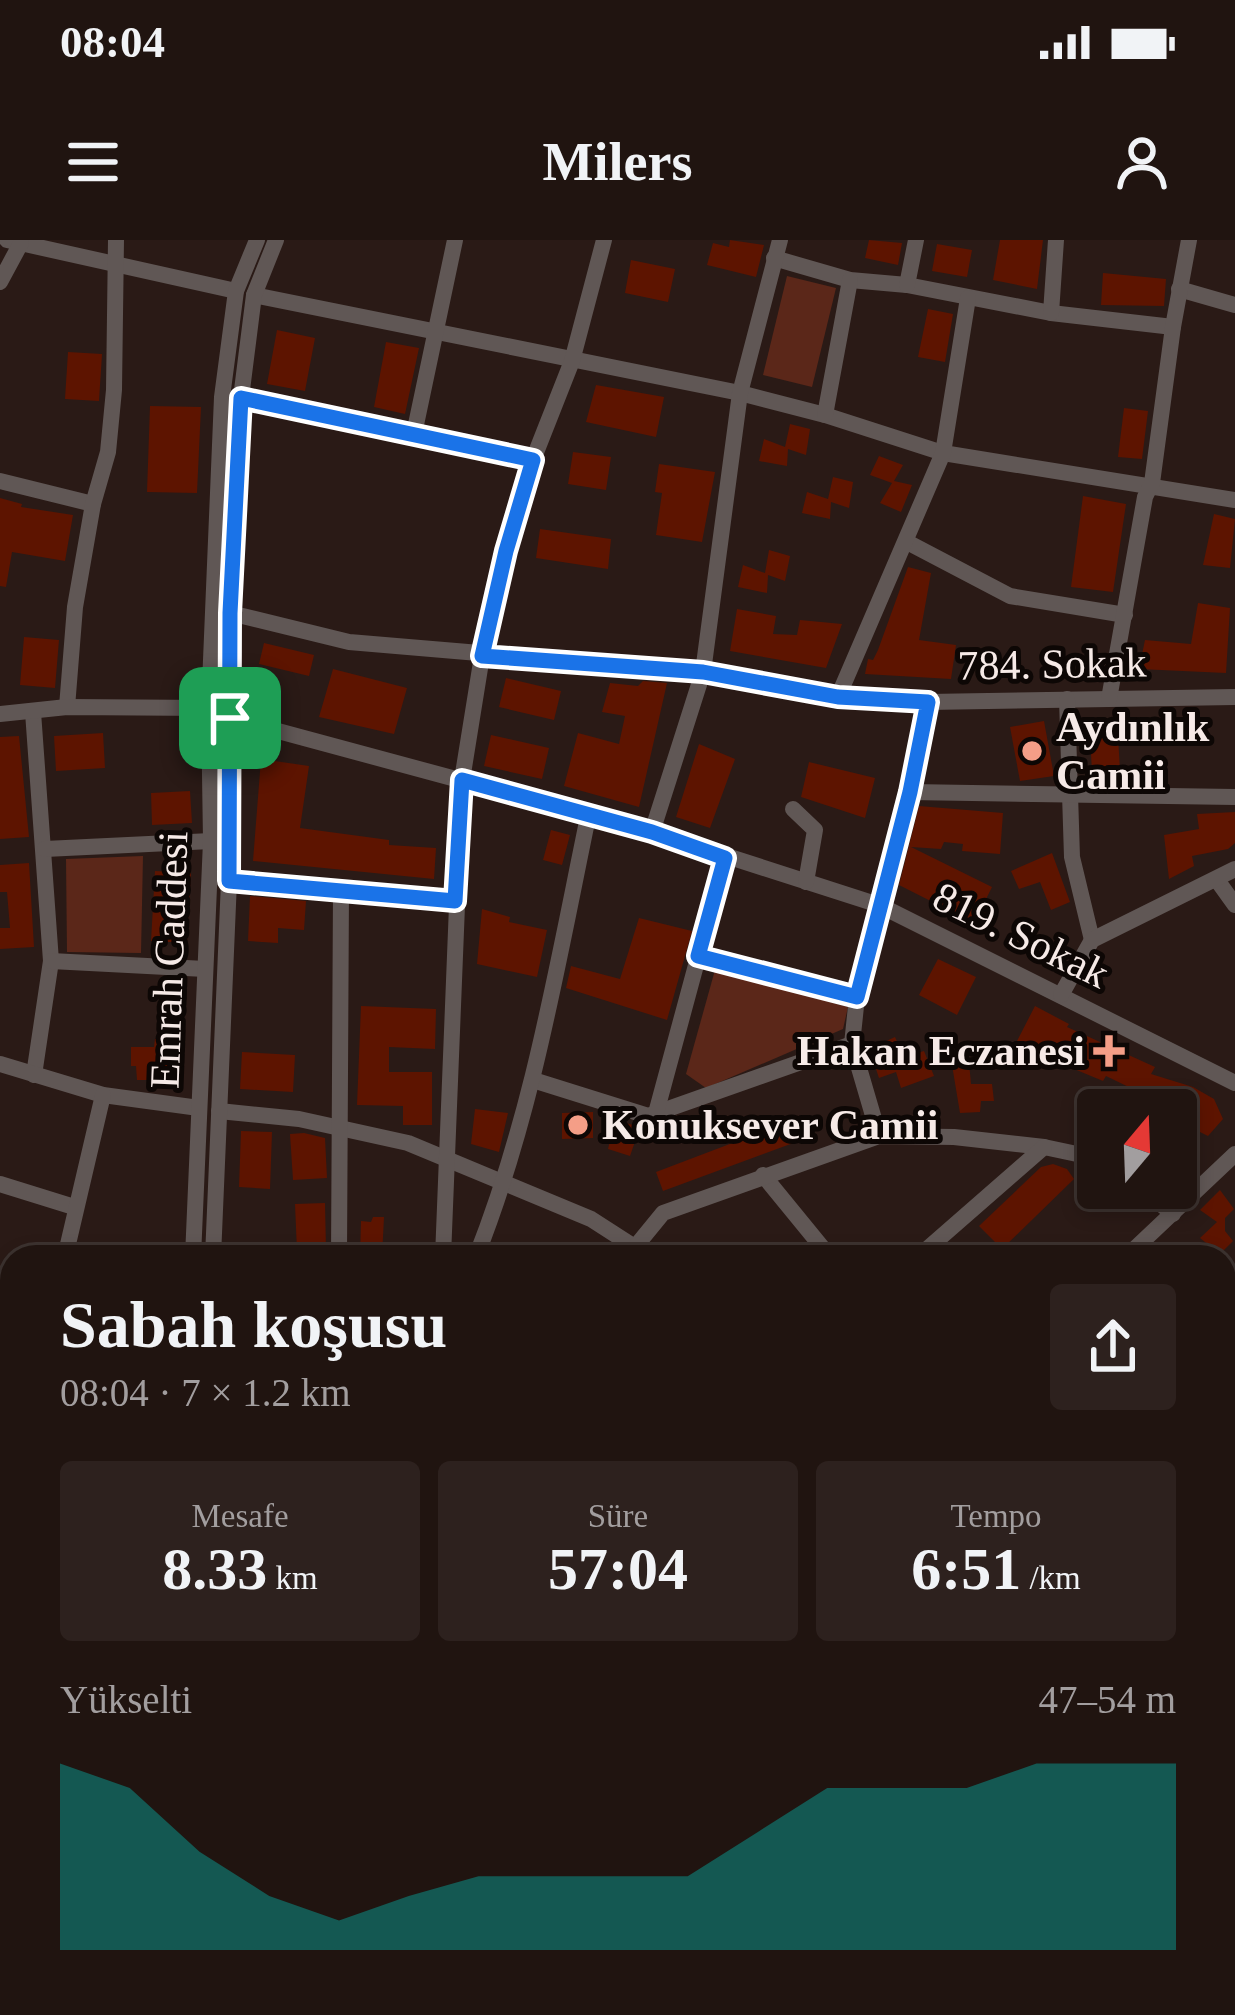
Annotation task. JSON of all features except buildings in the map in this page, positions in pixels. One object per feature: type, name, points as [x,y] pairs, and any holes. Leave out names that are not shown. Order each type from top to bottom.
[{"type":"street","points":[[67,707],[75,607],[93,504],[108,452],[116,240]]},
{"type":"street","name":"Emrah Caddesi","points":[[194,1245],[222,397],[257,240]]},
{"type":"street","name":"Emrah Caddesi","points":[[213,1245],[229,881],[230,613],[245,293],[276,240]]},
{"type":"street","points":[[414,434],[454,240]]},
{"type":"street","points":[[444,1245],[462,780],[482,656],[506,551],[533,460],[572,361],[604,240]]},
{"type":"street","points":[[907,285],[916,240]]},
{"type":"street","points":[[1051,314],[1056,240]]},
{"type":"street","points":[[1109,699],[1145,497],[1152,483],[1190,240]]},
{"type":"street","points":[[0,282],[14,241],[740,393],[943,453],[1235,500]]},
{"type":"street","points":[[652,832],[703,672],[740,393],[777,249],[850,280],[907,285],[1051,314],[1173,327]]},
{"type":"street","points":[[825,415],[850,280]]},
{"type":"street","points":[[1179,289],[1235,305]]},
{"type":"street","points":[[838,697],[943,453],[968,298]]},
{"type":"street","points":[[241,398],[533,460]]},
{"type":"street","points":[[0,482],[93,504]]},
{"type":"street","points":[[907,542],[1010,596],[1125,615]]},
{"type":"street","name":"784. Sokak","points":[[230,613],[350,642],[703,672],[838,697],[928,702],[1235,697]]},
{"type":"street","points":[[1067,699],[1072,856],[1092,940]]},
{"type":"street","points":[[879,1136],[852,1044],[857,997],[928,702]]},
{"type":"street","name":"819. Sokak","points":[[0,714],[67,707],[209,708],[230,718],[652,832],[879,905],[1235,1083]]},
{"type":"street","points":[[33,712],[51,961],[34,1075]]},
{"type":"street","points":[[910,792],[1235,797]]},
{"type":"street","points":[[794,809],[815,830],[806,882]]},
{"type":"street","points":[[481,1245],[506,1181],[532,1080],[588,817]]},
{"type":"street","points":[[45,849],[211,841]]},
{"type":"street","points":[[656,1113],[725,858]]},
{"type":"street","points":[[1061,995],[1092,940],[1235,868]]},
{"type":"street","points":[[1216,880],[1235,905]]},
{"type":"street","points":[[229,881],[455,901]]},
{"type":"street","points":[[339,1245],[341,890]]},
{"type":"street","points":[[698,956],[857,997]]},
{"type":"street","points":[[51,961],[205,968]]},
{"type":"street","points":[[532,1080],[648,1116],[852,1044]]},
{"type":"street","points":[[0,1064],[104,1095],[199,1108]]},
{"type":"street","points":[[67,1245],[104,1095]]},
{"type":"street","points":[[219,1111],[338,1126],[408,1142],[591,1219],[624,1245]]},
{"type":"street","points":[[636,1245],[663,1213],[879,1136],[954,1137],[1077,1154]]},
{"type":"street","points":[[932,1245],[1044,1147]]},
{"type":"street","points":[[1139,1245],[1235,1154]]},
{"type":"street","points":[[763,1174],[820,1245]]},
{"type":"street","points":[[0,1184],[74,1207]]},
{"type":"street","points":[[1167,1209],[1173,1214]]},
{"type":"shaded area","points":[[787,276],[836,288],[812,387],[763,375]]},
{"type":"shaded area","points":[[143,856],[141,953],[67,952],[66,859]]},
{"type":"shaded area","points":[[715,970],[848,1007],[843,1029],[706,1088],[686,1074]]},
{"type":"place","name":"Aydınlık Camii","points":[[1032,751]]},
{"type":"place","name":"Hakan Eczanesi","points":[[1109,1051]]},
{"type":"place","name":"Konuksever Camii","points":[[578,1125]]},
{"type":"route","points":[[241,398],[533,460],[482,656],[610,662],[703,672],[838,697],[928,702],[857,997],[698,956],[725,858],[652,832],[462,780],[455,901],[229,881],[230,718],[230,613],[241,398]]}]
